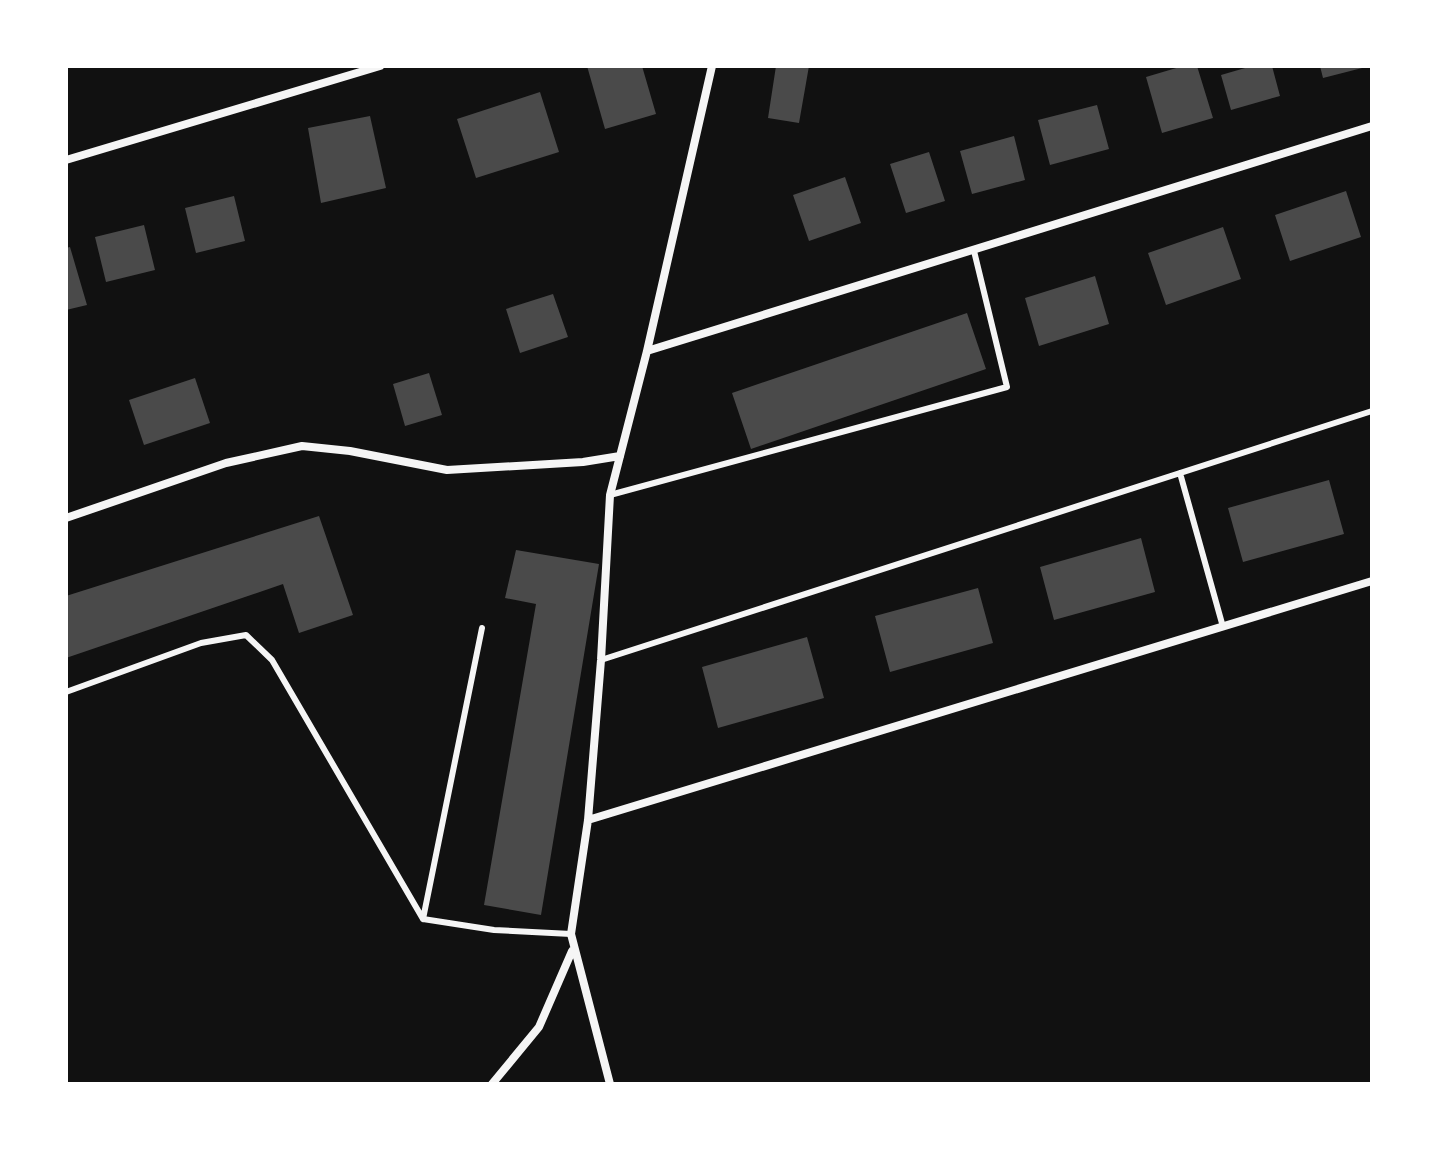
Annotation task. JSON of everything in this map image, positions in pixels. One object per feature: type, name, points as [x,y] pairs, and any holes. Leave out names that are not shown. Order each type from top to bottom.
[{"type":"street","points":[[66,160],[380,66]]},
{"type":"street","points":[[610,1084],[572,950],[571,934],[588,820],[610,495],[647,351],[712,66]]},
{"type":"street","points":[[647,351],[1372,126]]},
{"type":"street","points":[[66,518],[226,463],[302,446],[350,451],[447,470],[583,462],[620,456]]},
{"type":"street","points":[[588,820],[1372,581]]},
{"type":"street","points":[[492,1084],[539,1027],[572,950]]},
{"type":"lane","points":[[610,495],[1007,387],[974,251]]},
{"type":"lane","points":[[601,660],[1372,411]]},
{"type":"lane","points":[[1180,473],[1223,627]]},
{"type":"lane","points":[[423,919],[482,628]]},
{"type":"lane","points":[[66,692],[201,643],[246,635],[272,660],[423,919]]},
{"type":"lane","points":[[423,919],[494,930],[571,934]]},
{"type":"building","points":[[587,66],[642,66],[656,114],[605,129]]},
{"type":"building","points":[[776,66],[809,66],[799,123],[768,118]]},
{"type":"building","points":[[1183,66],[1197,66],[1213,118],[1162,133],[1146,77]]},
{"type":"building","points":[[1252,66],[1272,66],[1280,96],[1231,110],[1221,75]]},
{"type":"building","points":[[1320,66],[1366,66],[1366,67],[1323,78]]},
{"type":"building","points":[[540,92],[559,152],[476,178],[457,119]]},
{"type":"building","points":[[1097,105],[1109,149],[1050,165],[1038,120]]},
{"type":"building","points":[[370,116],[386,188],[321,203],[308,128]]},
{"type":"building","points":[[1014,136],[1025,180],[972,194],[960,151]]},
{"type":"building","points":[[929,152],[945,201],[906,213],[890,164]]},
{"type":"building","points":[[845,177],[861,223],[809,241],[793,195]]},
{"type":"building","points":[[1346,191],[1361,237],[1290,261],[1275,215]]},
{"type":"building","points":[[234,196],[245,241],[196,253],[185,208]]},
{"type":"building","points":[[144,225],[155,270],[106,282],[95,237]]},
{"type":"building","points":[[1223,227],[1241,279],[1166,305],[1148,253]]},
{"type":"building","points":[[70,247],[87,305],[66,310],[66,248]]},
{"type":"building","points":[[1095,276],[1109,324],[1039,346],[1025,298]]},
{"type":"building","points":[[553,294],[568,337],[520,353],[506,309]]},
{"type":"building","points":[[967,313],[986,369],[751,449],[732,393]]},
{"type":"building","points":[[429,373],[442,415],[405,426],[393,384]]},
{"type":"building","points":[[195,378],[210,423],[144,445],[129,400]]},
{"type":"building","points":[[1329,480],[1344,534],[1243,562],[1228,508]]},
{"type":"building","points":[[319,516],[353,615],[299,633],[283,584],[66,658],[66,596]]},
{"type":"building","points":[[1141,538],[1155,592],[1054,620],[1040,567]]},
{"type":"building","points":[[516,550],[599,564],[541,915],[484,905],[536,604],[505,598]]},
{"type":"building","points":[[978,588],[993,643],[890,672],[875,616]]},
{"type":"building","points":[[807,637],[824,698],[718,728],[702,667]]}]
